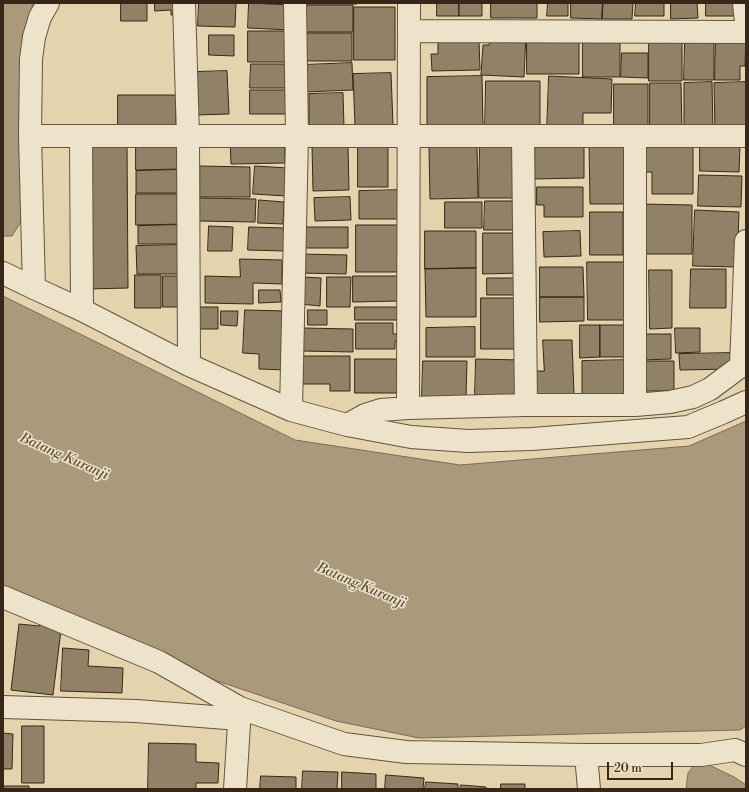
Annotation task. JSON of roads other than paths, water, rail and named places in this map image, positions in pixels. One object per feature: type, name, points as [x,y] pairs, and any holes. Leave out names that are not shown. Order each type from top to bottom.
[{"type":"street","points":[[34,288],[30,136],[31,59],[34,37],[40,17],[48,3]]},
{"type":"street","points":[[184,3],[188,136],[189,365]]},
{"type":"street","points":[[291,410],[297,136],[295,3]]},
{"type":"street","points":[[408,408],[409,3]]},
{"type":"street","points":[[744,3],[746,22]]},
{"type":"street","points":[[409,31],[746,32]]},
{"type":"street","points":[[30,136],[746,136]]},
{"type":"street","points":[[81,136],[82,310]]},
{"type":"street","points":[[523,136],[526,405]]},
{"type":"street","points":[[635,136],[635,405]]},
{"type":"street","points":[[347,425],[365,415],[381,410],[526,405],[635,405],[670,402],[693,397],[710,388],[743,362],[746,241]]},
{"type":"street","points":[[3,273],[82,310],[189,365],[291,410],[347,425],[411,437],[468,441],[532,439],[688,426],[746,402]]},
{"type":"street","points":[[3,597],[159,662],[240,713]]},
{"type":"street","points":[[3,707],[240,713],[344,744],[406,752],[701,755],[742,750]]},
{"type":"street","points":[[235,789],[240,713]]},
{"type":"street","points":[[586,755],[588,789]]},
{"type":"water","points":[[3,3],[33,3],[25,41],[26,214],[12,236],[3,236]]},
{"type":"water","name":"Batang Kuranji","points":[[3,296],[295,440],[460,465],[689,446],[746,421],[746,726],[740,730],[419,738],[336,721],[161,662],[3,591]]},
{"type":"water","points":[[699,760],[734,777],[746,785],[746,789],[686,789],[688,773]]}]
